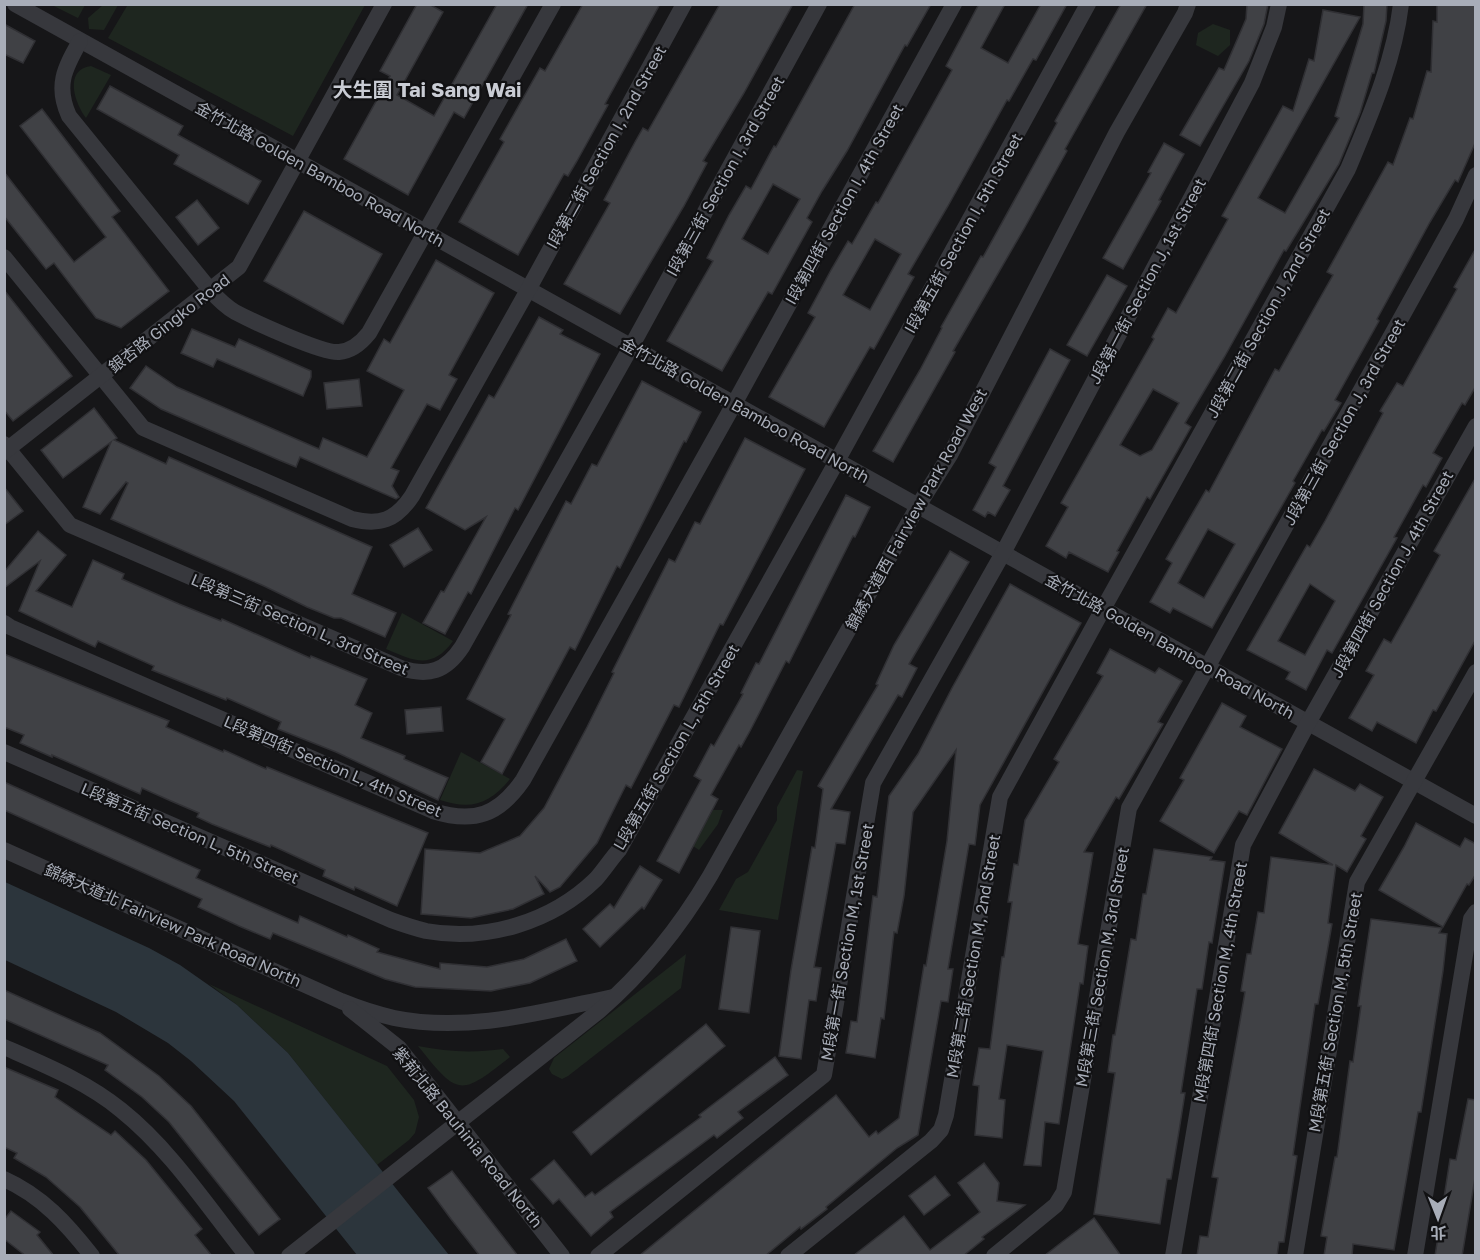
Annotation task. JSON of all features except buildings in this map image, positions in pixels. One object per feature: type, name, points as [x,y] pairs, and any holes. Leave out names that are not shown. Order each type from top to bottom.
[{"type":"street","name":"金竹北路 Golden Bamboo Road North","points":[[15,4],[1476,816]]},
{"type":"street","name":"銀杏路 Gingko Road","points":[[6,449],[233,273],[243,261],[384,4]]},
{"type":"street","points":[[80,41],[69,61],[62,83],[62,95],[69,116],[211,291],[225,305],[235,312],[329,352],[348,350],[369,333],[553,4]]},
{"type":"street","name":"I段第二街 Section I, 2nd Street","points":[[4,257],[143,428],[352,519],[380,522],[404,508],[412,496],[528,290],[684,4]]},
{"type":"street","name":"I段第三街 Section I, 3rd Street","points":[[631,347],[819,4]]},
{"type":"street","name":"I段第四街 Section I, 4th Street","points":[[734,404],[954,4]]},
{"type":"street","name":"I段第五街 Section I, 5th Street","points":[[837,461],[1088,4]]},
{"type":"street","name":"錦綉大道西 Fairview Park Road West","points":[[289,1256],[617,996],[658,952],[694,903],[918,506],[950,455],[1118,132],[1188,4]]},
{"type":"street","name":"J段第一街 Section J, 1st Street","points":[[1003,553],[1252,83],[1274,27],[1279,4]]},
{"type":"street","name":"J段第二街 Section J, 2nd Street","points":[[1102,609],[1348,170],[1377,101],[1398,25],[1401,4]]},
{"type":"street","name":"J段第三街 Section J, 3rd Street","points":[[1208,668],[1456,219],[1476,175]]},
{"type":"street","name":"L段第三街 Section L, 3rd Street","points":[[6,449],[70,525],[401,668],[415,673],[430,673],[443,668],[454,659],[462,647],[631,347]]},
{"type":"street","name":"L段第四街 Section L, 4th Street","points":[[4,623],[434,811],[453,817],[474,817],[494,810],[511,798],[523,780],[734,404]]},
{"type":"street","name":"J段第四街 Section J, 4th Street","points":[[1308,723],[1476,426]]},
{"type":"street","name":"L段第五街 Section L, 5th Street","points":[[4,752],[391,920],[426,931],[463,934],[500,931],[535,920],[567,902],[596,879],[619,850],[837,461]]},
{"type":"street","name":"M段第一街 Section M, 1st Street","points":[[598,1256],[825,1075],[873,783],[1003,553]]},
{"type":"street","name":"M段第二街 Section M, 2nd Street","points":[[788,1256],[931,1141],[941,1130],[946,1115],[1000,797],[1102,609]]},
{"type":"street","name":"M段第三街 Section M, 3rd Street","points":[[994,1256],[1056,1205],[1064,1192],[1129,808],[1208,668]]},
{"type":"street","name":"M段第五街 Section M, 5th Street","points":[[1294,1256],[1357,882],[1476,672]]},
{"type":"street","name":"M段第四街 Section M, 4th Street","points":[[1173,1256],[1243,845],[1308,723]]},
{"type":"street","name":"錦綉大道北 Fairview Park Road North","points":[[4,850],[341,1001]]},
{"type":"street","points":[[1415,1256],[1469,931],[1476,912]]},
{"type":"street","points":[[341,1001],[393,1018],[448,1024],[503,1020],[617,996]]},
{"type":"street","name":"紫荊北路 Bauhinia Road North","points":[[341,1001],[399,1048],[562,1256]]},
{"type":"street","points":[[4,1047],[62,1073],[91,1089],[147,1132],[247,1256]]},
{"type":"street","points":[[4,1179],[45,1203],[93,1256]]},
{"type":"shaded area","points":[[85,4],[78,18],[52,5]]},
{"type":"shaded area","points":[[103,4],[365,5],[293,136],[108,38],[127,6],[118,5],[104,30],[89,29],[88,18]]},
{"type":"shaded area","points":[[1213,24],[1230,30],[1230,45],[1218,56],[1196,45],[1198,33]]},
{"type":"shaded area","points":[[91,66],[111,75],[86,118],[75,96],[74,81],[82,69]]},
{"type":"shaded area","points":[[402,613],[453,641],[438,656],[422,660],[405,657],[386,649]]},
{"type":"shaded area","points":[[461,752],[510,779],[494,795],[478,803],[461,805],[440,800]]},
{"type":"shaded area","points":[[797,770],[803,771],[778,920],[719,910],[736,879],[748,872],[777,820],[777,807]]},
{"type":"shaded area","points":[[713,810],[723,810],[718,824],[699,850],[693,846]]},
{"type":"shaded area","points":[[5,882],[149,948],[180,965],[237,1005],[288,1053],[449,1255],[357,1255],[234,1101],[191,1061],[168,1043],[116,1012],[5,960]]},
{"type":"shaded area","points":[[686,954],[681,988],[568,1076],[562,1079],[552,1074],[549,1069],[554,1058]]},
{"type":"shaded area","points":[[209,984],[387,1066],[414,1100],[419,1117],[415,1133],[377,1165],[288,1053],[237,1005]]},
{"type":"shaded area","points":[[418,1046],[461,1051],[503,1049],[510,1057],[480,1079],[460,1085],[442,1074]]},
{"type":"district","name":"大生圍 Tai Sang Wai","points":[[427,89]]}]
